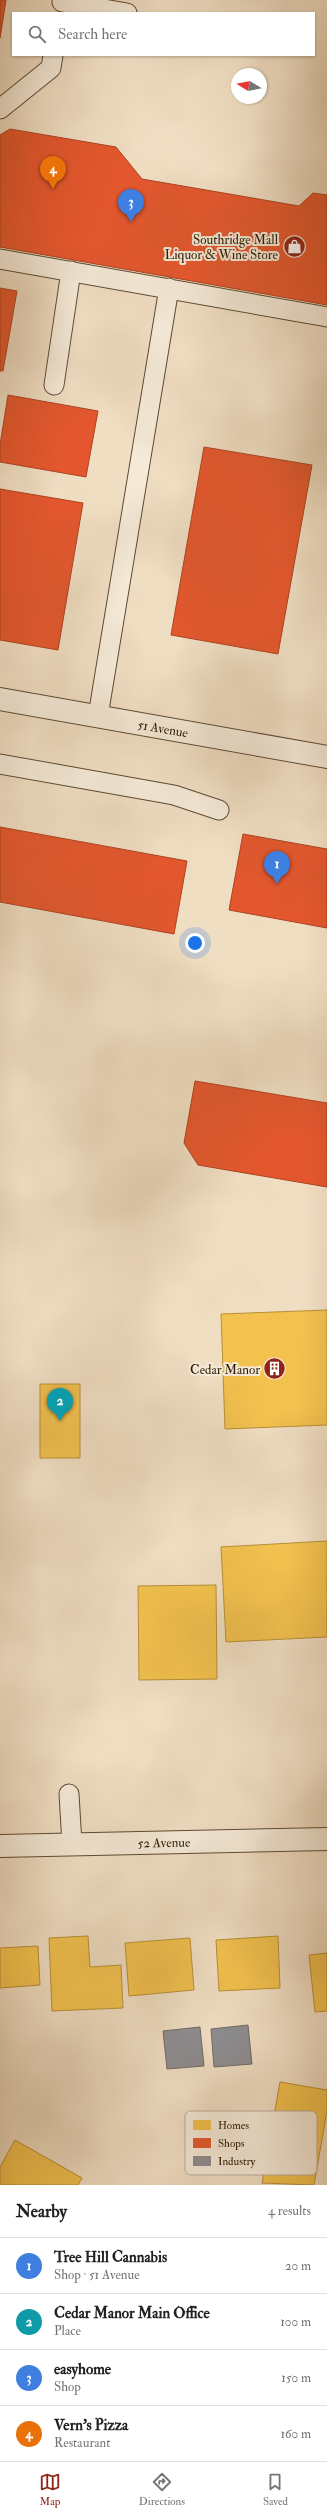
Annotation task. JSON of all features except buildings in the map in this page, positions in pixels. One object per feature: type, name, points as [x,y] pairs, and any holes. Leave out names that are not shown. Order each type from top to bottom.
[{"type":"street","name":"51 Avenue","points":[[0,699],[327,758]]},
{"type":"street","name":"52 Avenue","points":[[0,1846],[327,1839]]},
{"type":"lane","points":[[62,5],[119,12]]},
{"type":"lane","points":[[0,109],[51,68],[53,56]]},
{"type":"lane","points":[[0,259],[327,317]]},
{"type":"lane","points":[[54,385],[71,271]]},
{"type":"lane","points":[[98,716],[169,288]]},
{"type":"lane","points":[[0,764],[174,794],[219,810]]},
{"type":"lane","points":[[69,1794],[72,1844]]},
{"type":"place","name":"Vern's Pizza","points":[[53,189]]},
{"type":"place","name":"easyhome","points":[[131,222]]},
{"type":"place","name":"Southridge Mall Liquor & Wine Store","points":[[294,246]]},
{"type":"place","name":"Tree Hill Cannabis","points":[[277,884]]},
{"type":"place","name":"Cedar Manor","points":[[275,1369]]},
{"type":"place","name":"Cedar Manor Main Office","points":[[60,1421]]}]
